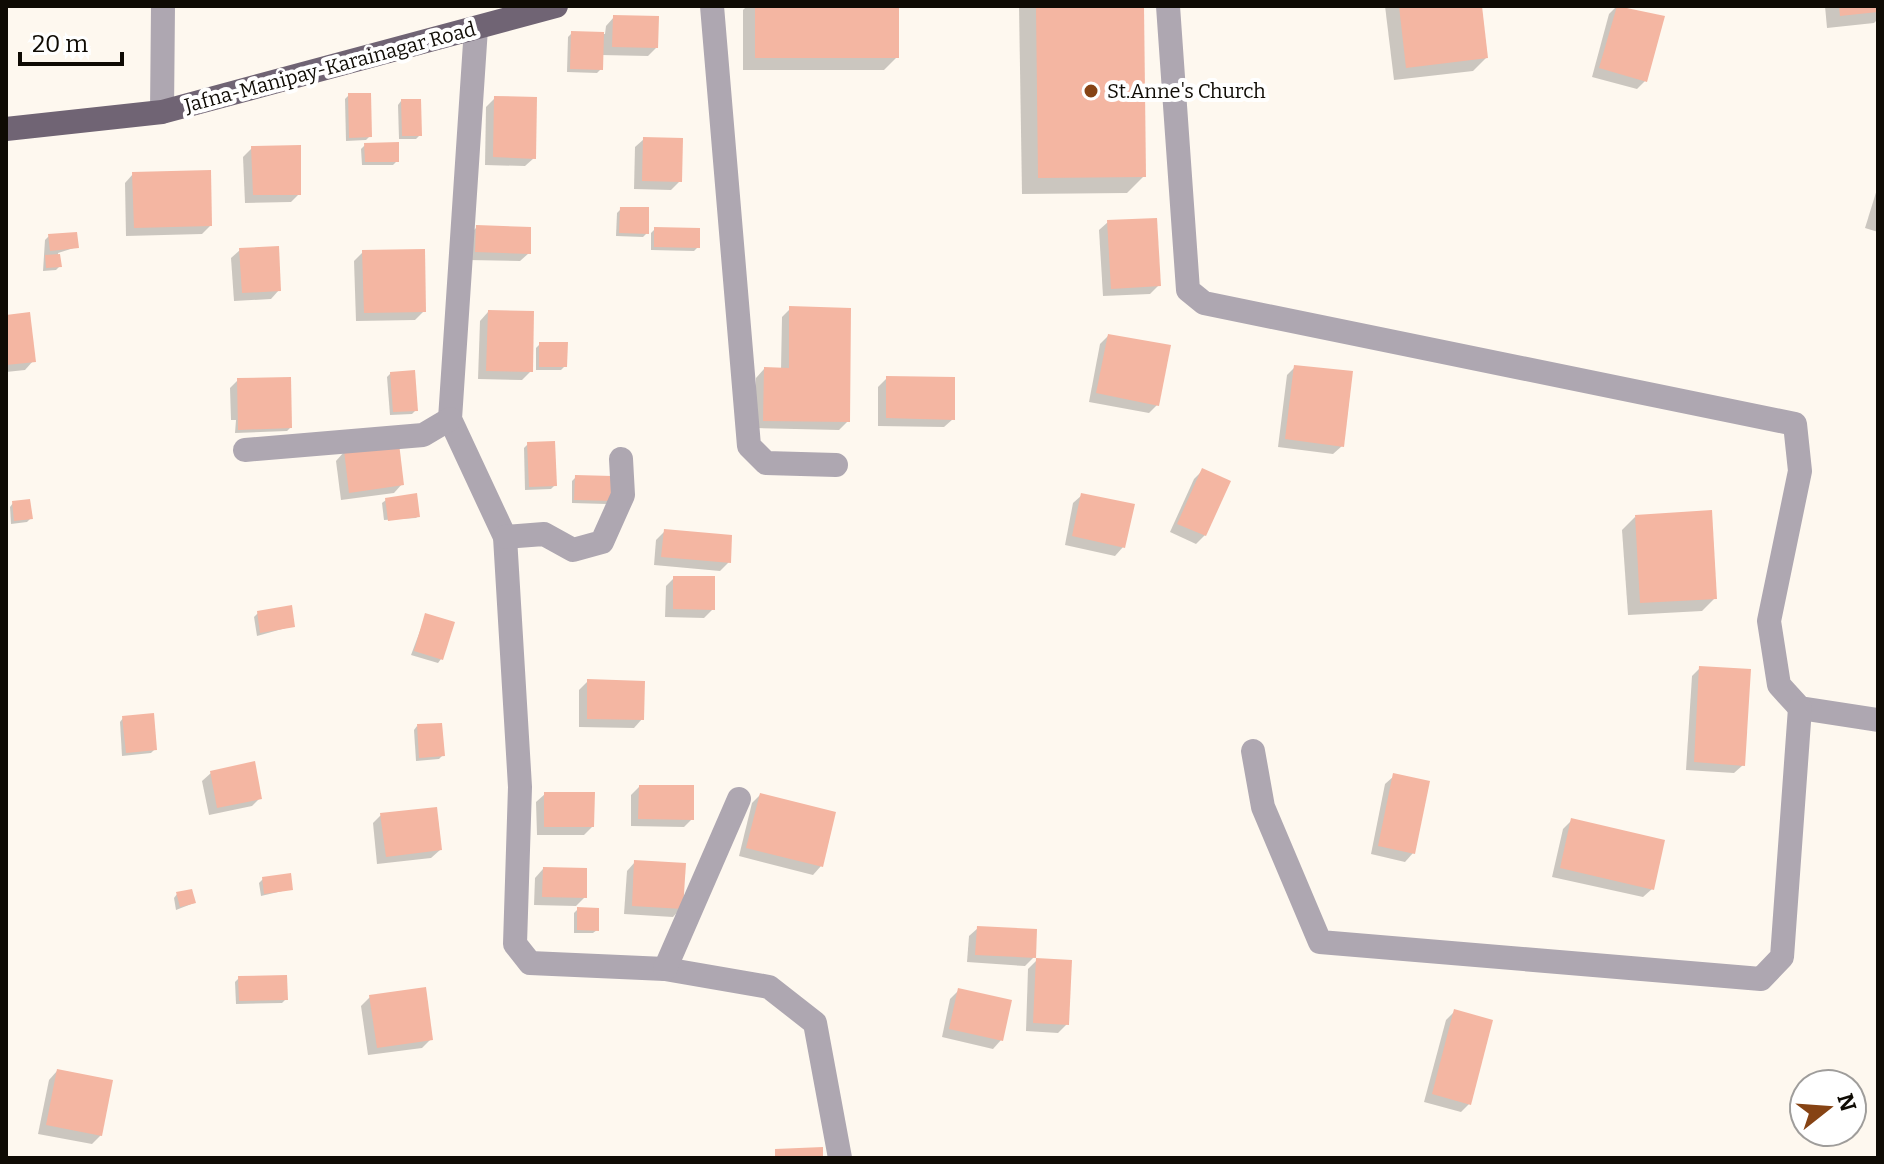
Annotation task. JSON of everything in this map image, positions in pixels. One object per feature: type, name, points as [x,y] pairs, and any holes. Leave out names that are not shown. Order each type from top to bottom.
[{"type":"main road","name":"Jafna-Manipay-Karainagar Road","points":[[6,129],[162,112],[556,6]]},
{"type":"street","points":[[162,112],[163,6]]},
{"type":"street","points":[[712,6],[749,446],[766,463],[836,465]]},
{"type":"street","points":[[1168,6],[1188,290],[1204,303],[1795,424],[1800,471],[1769,621],[1779,685],[1800,708],[1878,720]]},
{"type":"street","points":[[476,28],[450,419],[505,537],[520,787],[515,944],[530,963],[665,969],[769,987],[815,1023],[840,1158]]},
{"type":"street","points":[[245,450],[423,435],[450,419]]},
{"type":"street","points":[[505,537],[544,534],[573,550],[602,542],[623,495],[621,459]]},
{"type":"street","points":[[1253,751],[1263,807],[1320,942],[1761,979],[1782,957],[1800,708]]},
{"type":"street","points":[[665,969],[739,799]]},
{"type":"building","points":[[755,6],[899,6],[899,58],[755,58]]},
{"type":"building","name":"St.Anne's Church","points":[[1036,6],[1144,6],[1146,177],[1038,178]]},
{"type":"building","points":[[1399,6],[1482,6],[1488,58],[1406,68]]},
{"type":"building","points":[[1617,6],[1665,16],[1647,82],[1599,68]]},
{"type":"building","points":[[1839,6],[1878,6],[1878,12],[1840,16]]},
{"type":"building","points":[[613,15],[659,16],[658,48],[612,47]]},
{"type":"building","points":[[571,31],[604,32],[603,70],[570,69]]},
{"type":"building","points":[[348,93],[371,93],[372,137],[349,138]]},
{"type":"building","points":[[494,96],[537,97],[536,159],[493,157]]},
{"type":"building","points":[[401,99],[421,99],[422,136],[402,136]]},
{"type":"building","points":[[643,137],[683,138],[682,182],[642,181]]},
{"type":"building","points":[[399,142],[399,162],[365,162],[364,143]]},
{"type":"building","points":[[301,145],[301,195],[253,195],[251,146]]},
{"type":"building","points":[[211,170],[212,226],[134,228],[132,172]]},
{"type":"building","points":[[620,207],[649,207],[649,234],[619,233]]},
{"type":"building","points":[[1157,218],[1161,286],[1111,289],[1107,220]]},
{"type":"building","points":[[476,225],[531,227],[531,254],[475,252]]},
{"type":"building","points":[[654,227],[700,228],[700,248],[654,247]]},
{"type":"building","points":[[77,232],[79,248],[50,251],[48,234]]},
{"type":"building","points":[[279,246],[281,291],[242,293],[239,248]]},
{"type":"building","points":[[425,249],[426,312],[364,313],[362,250]]},
{"type":"building","points":[[60,254],[62,267],[46,268],[45,255]]},
{"type":"building","points":[[789,306],[851,308],[850,422],[763,421],[764,367],[789,368]]},
{"type":"building","points":[[488,310],[534,311],[533,372],[486,371]]},
{"type":"building","points":[[30,312],[36,362],[6,365],[6,315]]},
{"type":"building","points":[[1108,334],[1171,345],[1159,406],[1096,393]]},
{"type":"building","points":[[539,342],[568,342],[567,367],[539,367]]},
{"type":"building","points":[[1294,365],[1353,371],[1344,447],[1285,439]]},
{"type":"building","points":[[415,370],[418,411],[393,412],[390,372]]},
{"type":"building","points":[[886,376],[955,377],[955,420],[886,418]]},
{"type":"building","points":[[291,377],[292,428],[238,430],[237,378]]},
{"type":"building","points":[[555,441],[557,486],[529,487],[527,442]]},
{"type":"building","points":[[399,443],[404,485],[349,493],[344,450]]},
{"type":"building","points":[[1202,468],[1231,481],[1206,536],[1177,524]]},
{"type":"building","points":[[575,475],[612,476],[611,501],[574,500]]},
{"type":"building","points":[[417,493],[420,517],[388,521],[385,498]]},
{"type":"building","points":[[1081,493],[1135,504],[1125,548],[1072,536]]},
{"type":"building","points":[[30,499],[33,519],[14,521],[12,501]]},
{"type":"building","points":[[1712,510],[1717,599],[1640,603],[1635,515]]},
{"type":"building","points":[[664,529],[732,535],[731,563],[661,557]]},
{"type":"building","points":[[673,576],[715,576],[715,610],[673,609]]},
{"type":"building","points":[[292,605],[295,627],[260,633],[257,611]]},
{"type":"building","points":[[425,613],[455,622],[443,660],[414,651]]},
{"type":"building","points":[[1699,666],[1751,669],[1745,766],[1694,762]]},
{"type":"building","points":[[587,679],[645,681],[644,720],[587,719]]},
{"type":"building","points":[[154,713],[157,750],[126,753],[122,716]]},
{"type":"building","points":[[442,723],[445,756],[419,758],[417,724]]},
{"type":"building","points":[[255,761],[262,799],[217,808],[210,771]]},
{"type":"building","points":[[1393,773],[1430,781],[1415,854],[1378,846]]},
{"type":"building","points":[[639,785],[694,785],[694,820],[638,819]]},
{"type":"building","points":[[544,792],[595,792],[594,827],[544,827]]},
{"type":"building","points":[[760,793],[836,812],[823,867],[746,848]]},
{"type":"building","points":[[437,807],[442,850],[386,857],[380,813]]},
{"type":"building","points":[[1571,818],[1665,840],[1654,890],[1560,868]]},
{"type":"building","points":[[634,860],[686,863],[683,909],[632,906]]},
{"type":"building","points":[[543,867],[587,868],[587,898],[542,897]]},
{"type":"building","points":[[291,873],[293,890],[264,894],[262,877]]},
{"type":"building","points":[[192,889],[196,903],[180,907],[176,892]]},
{"type":"building","points":[[577,907],[599,908],[599,931],[577,930]]},
{"type":"building","points":[[977,926],[1037,929],[1036,958],[975,955]]},
{"type":"building","points":[[1036,958],[1072,960],[1069,1025],[1033,1023]]},
{"type":"building","points":[[287,975],[288,1000],[239,1001],[238,976]]},
{"type":"building","points":[[426,987],[433,1040],[377,1048],[369,995]]},
{"type":"building","points":[[958,988],[1012,1000],[1003,1041],[949,1029]]},
{"type":"building","points":[[1454,1009],[1493,1020],[1471,1105],[1432,1094]]},
{"type":"building","points":[[57,1069],[113,1080],[102,1136],[46,1125]]},
{"type":"building","points":[[823,1147],[823,1158],[775,1158],[775,1149]]},
{"type":"place","name":"St.Anne's Church","points":[[1091,91]]}]
